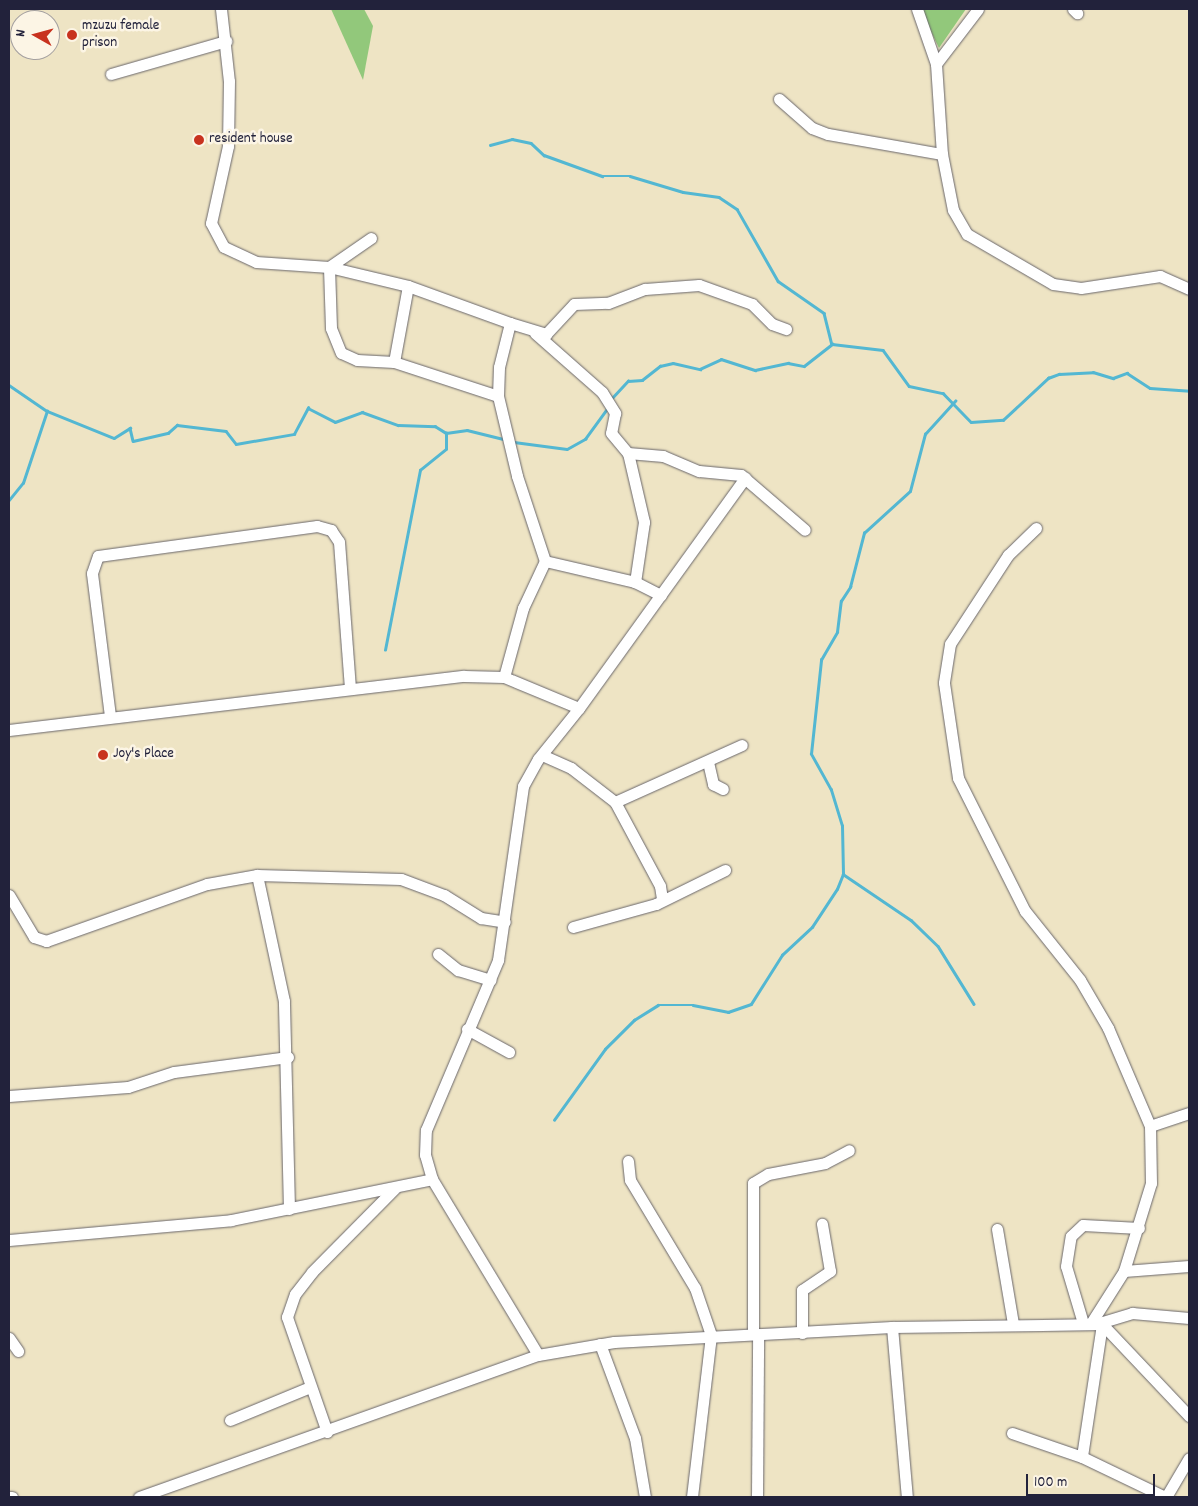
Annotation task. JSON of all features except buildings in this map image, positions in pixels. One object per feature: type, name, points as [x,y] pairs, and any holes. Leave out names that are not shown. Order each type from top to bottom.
[{"type":"street","points":[[221,9],[226,41],[228,146],[212,213],[215,234],[238,257],[275,266],[329,267],[408,286],[535,332],[549,333],[574,304],[608,304],[645,289],[699,285],[752,304],[772,324],[786,329]]},
{"type":"street","points":[[918,9],[936,64],[942,154],[961,228],[1041,281],[1081,288],[1160,276],[1189,289]]},
{"type":"street","points":[[936,64],[978,9]]},
{"type":"street","points":[[111,74],[226,41]]},
{"type":"street","points":[[779,99],[812,128],[828,134],[942,154]]},
{"type":"street","points":[[329,267],[371,238]]},
{"type":"street","points":[[329,267],[331,328],[340,353],[357,360],[394,362],[498,396]]},
{"type":"street","points":[[394,362],[408,286]]},
{"type":"street","points":[[504,677],[523,608],[545,561],[516,476],[498,396],[499,366],[510,323]]},
{"type":"street","points":[[535,332],[602,392],[615,413],[610,433],[628,453],[644,522],[635,582]]},
{"type":"street","points":[[628,453],[663,456],[699,471],[733,472],[745,478],[805,530]]},
{"type":"street","points":[[538,1355],[432,1179],[425,1155],[426,1130],[467,1029],[490,980],[505,922],[523,786],[542,755],[745,478]]},
{"type":"street","points":[[110,716],[92,573],[98,556],[317,526],[331,530],[339,542],[350,687]]},
{"type":"street","points":[[1036,528],[1008,555],[947,651],[944,683],[956,770],[1025,911],[1080,980],[1108,1028],[1150,1126],[1151,1183],[1139,1228],[1124,1271],[1093,1323],[1082,1457]]},
{"type":"street","points":[[545,561],[635,582],[661,595]]},
{"type":"street","points":[[9,730],[110,716],[268,700],[350,687],[464,676],[504,677],[578,708]]},
{"type":"street","points":[[615,802],[708,762],[742,745]]},
{"type":"street","points":[[542,755],[571,768],[615,802],[660,886],[662,899]]},
{"type":"street","points":[[708,762],[712,784],[723,789]]},
{"type":"street","points":[[574,927],[662,899],[725,870]]},
{"type":"street","points":[[9,895],[34,937],[46,941],[207,884],[257,875],[401,879],[444,895],[481,918],[505,922]]},
{"type":"street","points":[[257,875],[284,1001],[288,1057],[284,1115],[289,1209]]},
{"type":"street","points":[[438,954],[458,970],[490,980]]},
{"type":"street","points":[[467,1029],[508,1052]]},
{"type":"street","points":[[9,1096],[128,1087],[174,1072],[288,1057]]},
{"type":"street","points":[[1150,1126],[1189,1113]]},
{"type":"street","points":[[757,1497],[756,1334],[752,1183],[768,1174],[825,1164],[849,1150]]},
{"type":"street","points":[[628,1160],[630,1180],[695,1288],[711,1335],[692,1497]]},
{"type":"street","points":[[9,1240],[186,1226],[289,1209],[432,1179]]},
{"type":"street","points":[[327,1432],[287,1317],[295,1294],[335,1245],[396,1188]]},
{"type":"street","points":[[802,1333],[802,1290],[830,1271],[822,1224]]},
{"type":"street","points":[[1139,1228],[1083,1225],[1071,1236],[1066,1266],[1093,1323],[1189,1416]]},
{"type":"street","points":[[997,1229],[1013,1324]]},
{"type":"street","points":[[1124,1271],[1189,1266]]},
{"type":"street","points":[[140,1497],[327,1432],[538,1355],[600,1344],[711,1335],[802,1333],[892,1327],[1093,1323],[1132,1313],[1189,1318]]},
{"type":"street","points":[[892,1327],[907,1497]]},
{"type":"street","points":[[9,1338],[18,1351]]},
{"type":"street","points":[[600,1344],[634,1438],[645,1497]]},
{"type":"street","points":[[230,1420],[310,1387]]},
{"type":"street","points":[[1012,1433],[1082,1457],[1166,1497],[1189,1458]]},
{"type":"green space","points":[[331,9],[364,9],[373,26],[363,80]]},
{"type":"green space","points":[[920,9],[966,9],[939,48]]},
{"type":"waterway","points":[[490,145],[512,139],[531,143],[544,155],[602,176],[630,176],[683,192],[719,197],[737,209],[778,281],[824,313],[832,344],[883,350],[909,386],[943,393],[971,422],[1003,420],[1048,378],[1059,374],[1093,372],[1113,378],[1127,373],[1150,388],[1189,391]]},
{"type":"waterway","points":[[611,399],[628,381],[642,380],[660,366],[673,363],[700,369],[721,359],[755,370],[788,363],[804,366],[832,344]]},
{"type":"waterway","points":[[9,385],[47,411],[114,438],[130,428],[133,441],[168,433],[177,425],[226,431],[236,444],[294,434],[308,408],[335,422],[362,412],[398,425],[435,426],[446,433],[467,430],[504,439]]},
{"type":"waterway","points":[[554,1120],[605,1049],[634,1020],[658,1005],[693,1005],[728,1012],[751,1004],[782,955],[812,927],[837,889],[843,874],[842,826],[831,790],[811,754],[821,660],[837,632],[841,601],[850,587],[864,533],[910,491],[925,434],[955,401]]},
{"type":"waterway","points":[[514,442],[567,449],[585,439],[607,409]]},
{"type":"waterway","points":[[9,500],[23,483],[47,411]]},
{"type":"waterway","points":[[385,650],[420,470],[446,449],[446,433]]},
{"type":"waterway","points":[[843,874],[911,920],[938,946],[974,1004]]},
{"type":"place","name":"mzuzu female prison","points":[[72,35]]},
{"type":"place","name":"resident house","points":[[199,140]]},
{"type":"place","name":"Joy's Place","points":[[103,755]]}]
